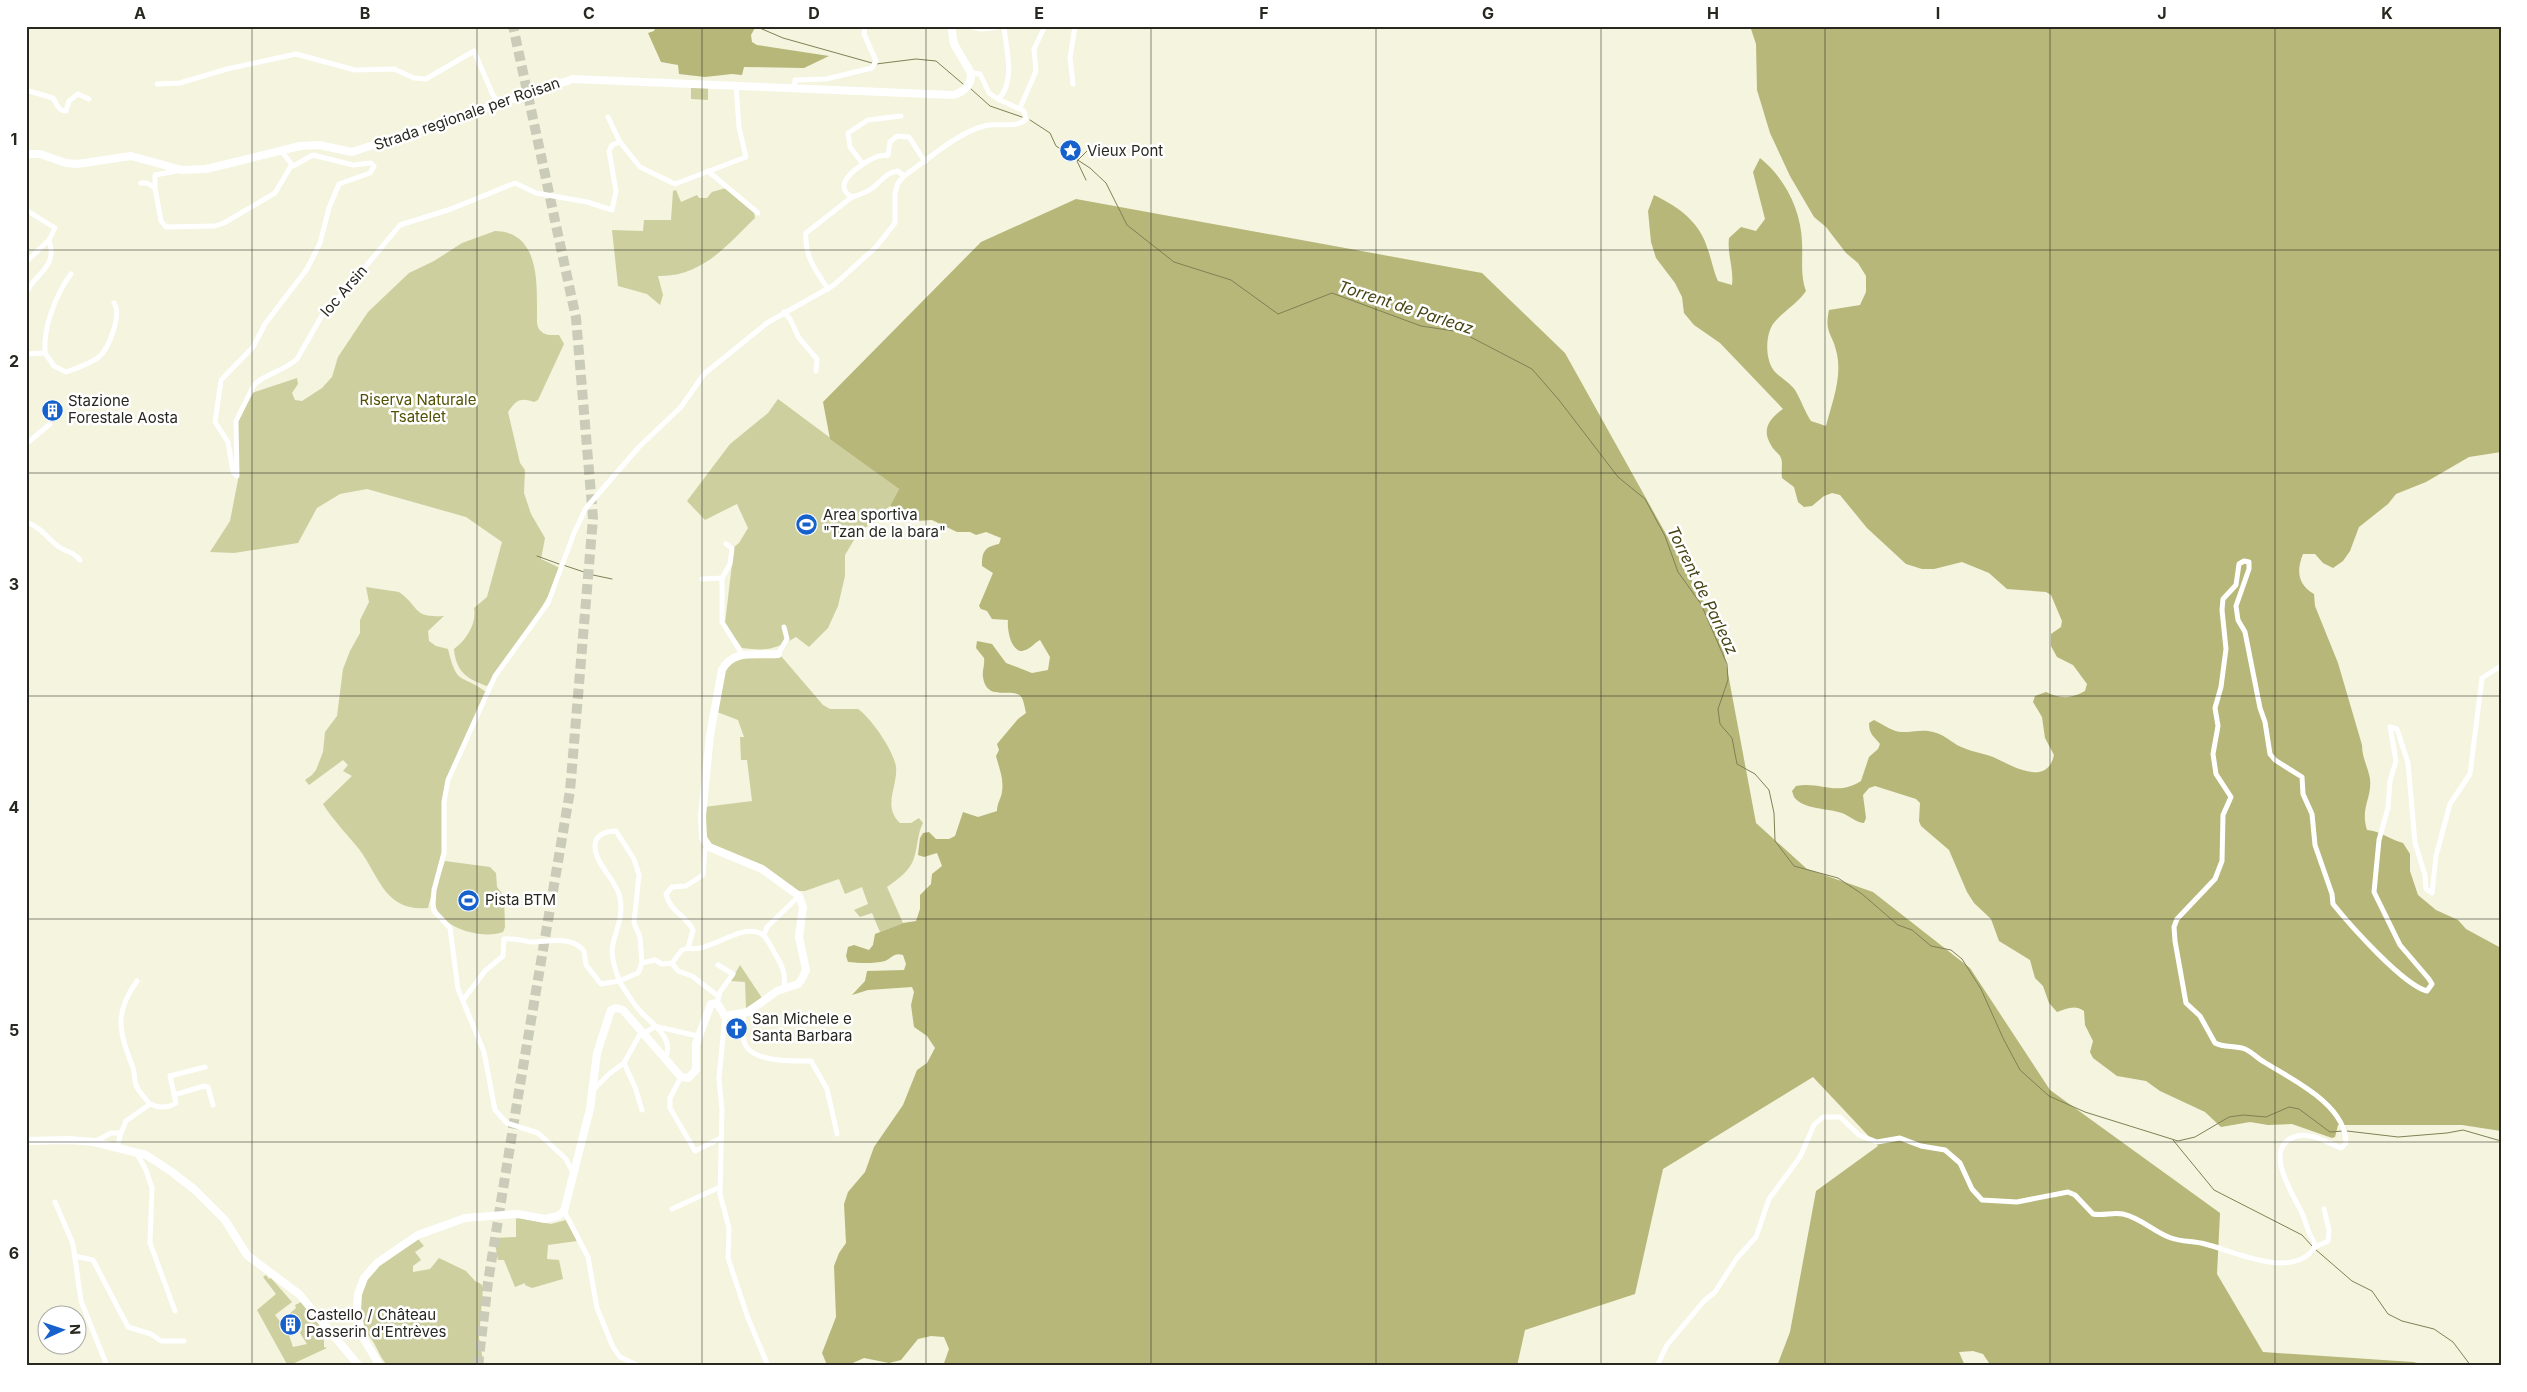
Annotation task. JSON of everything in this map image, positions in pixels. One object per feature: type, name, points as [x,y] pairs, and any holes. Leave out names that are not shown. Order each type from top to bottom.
[{"type":"street","points":[[794,87],[796,80],[826,79],[873,66],[876,61],[864,34],[865,26]]},
{"type":"street","points":[[572,1171],[566,1159],[538,1133],[507,1123],[495,1110],[484,1052],[458,989],[450,928],[434,910],[432,899],[444,853],[444,802],[448,780],[489,689],[506,659],[548,603],[586,508],[639,447],[681,407],[704,374],[767,323],[826,290],[876,247],[892,229],[896,218],[896,188],[904,176],[976,129],[985,126],[1024,122],[1026,114],[1020,108],[998,99],[990,93],[980,74],[971,73],[954,44],[951,26]]},
{"type":"street","points":[[967,26],[976,29],[1006,27],[1008,80],[1005,91],[998,99]]},
{"type":"street","points":[[1020,108],[1036,71],[1034,49],[1045,26]]},
{"type":"street","points":[[1073,84],[1070,58],[1075,26]]},
{"type":"street","points":[[157,84],[174,85],[227,69],[296,54],[355,70],[394,69],[414,78],[426,79],[474,51],[493,95],[499,103]]},
{"type":"street","name":"Strada regionale per Roisan","points":[[26,154],[40,154],[66,163],[77,164],[131,156],[182,170],[206,170],[312,145],[346,152],[362,150],[572,79],[953,95],[967,87],[971,73]]},
{"type":"street","points":[[608,117],[620,142],[640,167],[676,184],[746,158],[739,128],[736,85]]},
{"type":"street","points":[[26,90],[53,98],[59,108],[63,110],[66,110],[69,101],[78,94],[89,98]]},
{"type":"street","points":[[863,164],[850,147],[847,138],[848,133],[868,120],[901,116]]},
{"type":"street","points":[[852,197],[846,193],[845,179],[863,164],[877,157],[888,155],[890,142],[897,136],[909,137],[925,162]]},
{"type":"street","name":"loc Arsin","points":[[291,166],[297,165],[304,158],[314,155],[334,162],[353,165],[371,163],[374,166],[370,173],[339,184],[326,216],[320,243],[307,269],[265,324],[254,347],[224,375],[219,384],[214,422],[228,442],[233,472],[237,476],[236,421],[254,385],[258,380],[291,365],[297,359],[324,312],[346,290],[400,225],[451,209],[514,183],[536,193],[587,202],[612,210],[616,191],[610,151],[612,145],[620,142]]},
{"type":"street","points":[[182,170],[155,175],[155,188],[161,222],[166,227],[215,226],[275,193],[291,166],[282,152]]},
{"type":"street","points":[[708,171],[758,213]]},
{"type":"street","points":[[826,290],[810,262],[806,233],[852,197],[870,190],[881,178],[898,171],[904,176]]},
{"type":"street","points":[[141,182],[155,188]]},
{"type":"street","points":[[26,210],[55,228],[49,240],[26,262]]},
{"type":"street","points":[[27,291],[48,264],[52,252],[49,240]]},
{"type":"street","points":[[71,274],[55,303],[44,344],[45,353],[54,366],[66,372],[97,358],[106,346],[118,315],[114,303]]},
{"type":"street","points":[[784,312],[793,324],[799,338],[817,359],[816,371]]},
{"type":"street","points":[[26,354],[45,353]]},
{"type":"street","points":[[26,444],[50,424]]},
{"type":"street","points":[[26,522],[39,528],[58,546],[71,551],[80,560]]},
{"type":"street","points":[[726,544],[732,548],[730,564],[722,578],[722,622],[742,654]]},
{"type":"street","points":[[2315,1247],[2301,1211],[2283,1178],[2281,1153],[2284,1145],[2298,1135],[2315,1137],[2341,1148],[2346,1143],[2342,1127],[2319,1098],[2292,1077],[2242,1048],[2215,1043],[2200,1016],[2186,1003],[2174,941],[2174,927],[2177,919],[2215,879],[2222,861],[2223,815],[2231,797],[2216,774],[2214,744],[2218,726],[2215,708],[2221,687],[2226,649],[2222,610],[2224,599],[2236,585],[2239,564],[2244,561],[2249,562],[2249,569],[2236,606],[2238,620],[2245,632],[2260,708],[2265,722],[2270,754],[2275,760],[2302,777],[2303,794],[2312,814],[2312,835],[2332,894],[2333,904],[2397,972],[2422,990],[2427,991],[2432,984],[2400,945],[2374,892],[2373,881],[2379,840],[2388,808],[2390,781],[2396,761],[2390,727],[2397,729],[2408,762],[2415,843],[2425,875],[2426,889],[2432,893],[2436,856],[2450,804],[2470,774],[2482,678],[2501,666]]},
{"type":"street","points":[[702,579],[722,578]]},
{"type":"street","points":[[725,1016],[743,1013],[784,988],[798,984],[806,970],[799,937],[803,913],[799,896],[762,869],[708,846],[703,838],[702,816],[710,735],[720,679],[726,662],[742,654],[778,654],[787,639],[784,627]]},
{"type":"street","points":[[463,1000],[485,971],[502,956],[504,939],[532,942],[561,940],[574,944],[584,951],[586,965],[596,981],[601,984],[619,981],[638,973],[642,963],[640,937],[634,923],[640,875],[637,866],[616,831],[604,832],[597,838],[595,847],[599,859],[619,891],[621,900],[620,921],[612,949],[619,981],[639,1010],[656,1026],[667,1044],[665,1058]]},
{"type":"street","points":[[688,948],[693,928],[675,913],[666,894],[672,887],[686,886],[703,875],[705,850],[708,846]]},
{"type":"street","points":[[764,936],[767,927],[799,896]]},
{"type":"street","points":[[642,963],[655,960],[662,964],[672,963],[682,950],[699,948],[744,932],[764,936],[784,970],[786,978],[784,988]]},
{"type":"street","points":[[672,963],[678,971],[692,976],[717,999],[725,1016],[726,1022],[720,1060],[720,1186],[729,1228],[728,1258],[748,1318],[768,1366]]},
{"type":"street","points":[[639,1366],[620,1357],[613,1347],[597,1308],[588,1257],[564,1211],[572,1171],[587,1123],[597,1053],[611,1010],[621,1008],[681,1077],[691,1077],[696,1070],[698,1036],[706,1012],[733,974],[718,965]]},
{"type":"street","points":[[137,981],[126,996],[120,1024],[122,1040],[134,1070],[136,1085],[150,1104],[156,1107],[171,1106],[176,1103],[170,1076],[205,1067]]},
{"type":"street","points":[[743,1013],[744,1041],[752,1051],[770,1060],[811,1061],[827,1088],[837,1134]]},
{"type":"street","points":[[592,1092],[609,1074],[624,1063],[636,1040],[656,1026],[698,1036]]},
{"type":"street","points":[[624,1063],[635,1087],[642,1110]]},
{"type":"street","points":[[681,1077],[670,1098],[670,1108],[683,1127],[695,1151],[721,1138]]},
{"type":"street","points":[[174,1095],[204,1086],[208,1087],[213,1105]]},
{"type":"street","points":[[117,1147],[126,1121],[150,1104]]},
{"type":"street","points":[[1657,1366],[1667,1345],[1704,1301],[1715,1292],[1737,1258],[1756,1237],[1769,1199],[1800,1157],[1814,1125],[1820,1118],[1832,1115],[1840,1117],[1854,1131],[1865,1138],[1877,1142],[1900,1138],[1921,1146],[1945,1150],[1960,1163],[1972,1189],[1979,1198],[1986,1201],[2017,1202],[2068,1192],[2075,1195],[2093,1214],[2123,1214],[2170,1238],[2273,1262],[2292,1262],[2328,1241],[2329,1230],[2324,1209]]},
{"type":"street","points":[[94,1142],[111,1133],[121,1133]]},
{"type":"street","points":[[26,1141],[68,1140],[94,1142],[146,1155],[172,1172],[212,1205],[225,1220],[247,1255],[294,1289],[359,1366]]},
{"type":"street","points":[[136,1152],[146,1170],[152,1188],[150,1243],[175,1311]]},
{"type":"street","points":[[672,1209],[720,1186]]},
{"type":"street","points":[[55,1202],[73,1244],[81,1301],[107,1366]]},
{"type":"street","points":[[377,1364],[362,1336],[357,1310],[358,1294],[364,1278],[378,1263],[418,1235],[465,1218],[518,1214],[546,1219],[558,1216],[564,1211]]},
{"type":"street","points":[[74,1256],[93,1260],[128,1327],[151,1334],[161,1341],[184,1341]]},
{"type":"green space","points":[[656,26],[756,26],[751,35],[752,42],[757,45],[829,56],[804,68],[744,67],[742,75],[732,74],[705,77],[679,74],[678,65],[661,62],[648,33],[654,31]]},
{"type":"green space","points":[[1750,26],[2501,26],[2501,452],[2469,457],[2426,482],[2396,494],[2388,504],[2359,527],[2350,551],[2343,561],[2333,568],[2323,563],[2315,554],[2303,554],[2299,572],[2302,582],[2314,594],[2315,606],[2338,663],[2362,745],[2370,779],[2365,809],[2367,830],[2377,832],[2403,843],[2410,854],[2410,871],[2418,895],[2436,910],[2458,920],[2466,929],[2501,948],[2501,1131],[2462,1125],[2338,1125],[2335,1137],[2332,1138],[2292,1124],[2268,1125],[2250,1122],[2221,1127],[2205,1112],[2160,1091],[2146,1081],[2117,1076],[2093,1058],[2090,1052],[2093,1041],[2085,1025],[2084,1011],[2074,1007],[2057,1012],[2049,1003],[2043,986],[2035,978],[2030,960],[1999,941],[1991,919],[1974,903],[1967,892],[1949,850],[1921,826],[1919,821],[1920,803],[1916,799],[1875,786],[1869,788],[1863,795],[1866,818],[1864,823],[1836,811],[1804,804],[1794,797],[1792,791],[1796,786],[1813,785],[1844,788],[1861,781],[1869,757],[1878,749],[1880,744],[1870,730],[1869,723],[1874,720],[1899,732],[1925,731],[1937,733],[1961,747],[1993,757],[2018,769],[2036,772],[2044,770],[2050,765],[2054,755],[2045,738],[2042,717],[2033,702],[2035,696],[2046,692],[2061,697],[2075,696],[2085,691],[2087,684],[2073,665],[2057,657],[2051,646],[2051,634],[2061,627],[2062,621],[2051,595],[2046,592],[2007,589],[1989,573],[1962,562],[1934,569],[1922,569],[1906,564],[1867,528],[1840,495],[1832,493],[1824,496],[1812,506],[1804,507],[1798,502],[1794,487],[1782,478],[1781,458],[1772,447],[1767,434],[1768,424],[1783,409],[1720,343],[1694,325],[1684,313],[1682,297],[1675,283],[1656,258],[1651,242],[1648,211],[1654,195],[1680,210],[1694,223],[1704,240],[1718,281],[1732,285],[1729,238],[1741,227],[1756,231],[1765,219],[1753,172],[1760,158],[1784,185],[1799,218],[1802,273],[1806,291],[1770,329],[1767,342],[1769,362],[1775,372],[1795,390],[1811,421],[1826,426],[1836,390],[1838,372],[1837,354],[1828,329],[1829,310],[1860,305],[1866,292],[1866,276],[1858,263],[1846,253],[1826,227],[1814,217],[1790,176],[1770,133],[1757,90],[1756,44]]},
{"type":"green space","points":[[691,88],[708,88],[708,100],[691,99]]},
{"type":"green space","points":[[726,188],[754,212],[755,218],[723,249],[712,258],[688,271],[674,275],[658,276],[663,295],[660,305],[647,294],[618,286],[612,230],[643,231],[644,220],[671,220],[673,191],[676,190],[681,202],[697,195],[699,198],[707,198],[712,192]]},
{"type":"green space","points":[[1076,199],[1482,273],[1565,353],[1720,631],[1756,823],[1807,869],[1873,892],[1970,968],[2050,1090],[2220,1213],[2217,1274],[2263,1352],[2413,1362],[2431,1366],[1991,1366],[1983,1354],[1973,1351],[1959,1352],[1965,1366],[1777,1366],[1790,1332],[1816,1191],[1878,1146],[1813,1077],[1663,1169],[1635,1294],[1525,1330],[1517,1366],[943,1366],[949,1349],[944,1337],[931,1336],[918,1339],[901,1360],[889,1363],[864,1358],[846,1366],[827,1365],[822,1353],[836,1317],[834,1266],[839,1253],[846,1243],[844,1204],[848,1192],[865,1172],[874,1147],[903,1105],[917,1070],[927,1063],[935,1048],[927,1036],[914,1027],[911,1005],[914,992],[912,987],[868,990],[852,995],[865,981],[867,971],[904,970],[906,964],[903,955],[895,955],[885,961],[876,963],[848,962],[846,956],[848,947],[854,945],[869,950],[873,945],[875,934],[903,923],[916,921],[920,909],[920,895],[931,884],[932,874],[942,866],[937,853],[924,857],[918,855],[920,838],[923,833],[929,832],[936,839],[949,839],[955,836],[963,812],[978,817],[997,811],[1002,782],[996,756],[999,750],[997,744],[1018,719],[1026,713],[1023,700],[1018,694],[995,692],[985,685],[983,675],[984,658],[976,648],[977,641],[992,644],[1006,663],[1032,673],[1048,670],[1050,657],[1040,640],[1027,649],[1018,650],[1010,638],[1008,620],[992,619],[987,611],[979,606],[993,573],[982,566],[983,554],[990,547],[999,544],[1001,538],[986,532],[976,535],[970,532],[957,532],[932,520],[916,521],[911,509],[901,511],[890,506],[899,489],[830,439],[823,402],[981,242]]},
{"type":"green space","name":"Riserva Naturale Tsatelet","points":[[495,231],[509,233],[520,240],[528,249],[537,287],[538,327],[545,334],[559,335],[564,344],[538,400],[534,402],[519,401],[508,412],[520,463],[525,470],[524,493],[531,514],[545,538],[541,559],[560,568],[550,593],[538,613],[487,686],[464,674],[457,664],[454,649],[470,631],[474,620],[474,608],[487,597],[502,542],[466,517],[367,489],[340,494],[317,508],[298,543],[234,553],[210,552],[230,521],[238,480],[238,421],[252,393],[297,378],[298,384],[292,393],[295,400],[302,401],[322,388],[332,377],[338,357],[368,312],[409,273],[434,261],[462,243]]},
{"type":"green space","name":"Area sportiva \"Tzan de la bara\"","points":[[778,399],[899,489],[890,506],[857,535],[845,555],[845,576],[838,606],[828,628],[809,647],[796,637],[782,645],[770,648],[742,648],[725,623],[734,547],[739,543],[748,528],[737,504],[705,520],[687,501],[730,444],[768,413]]},
{"type":"green space","points":[[366,587],[399,592],[421,613],[444,616],[428,631],[429,641],[436,646],[448,649],[457,674],[486,692],[444,788],[442,851],[428,908],[413,908],[401,904],[392,898],[384,890],[359,849],[323,804],[352,776],[343,771],[348,765],[343,760],[309,785],[305,780],[316,770],[323,752],[325,732],[337,716],[343,669],[360,633],[360,620],[369,602]]},
{"type":"green space","points":[[781,656],[823,705],[830,709],[858,709],[863,713],[881,735],[891,752],[896,767],[891,803],[895,817],[900,823],[911,823],[919,818],[923,823],[910,867],[887,887],[903,923],[880,932],[872,913],[860,917],[854,910],[868,904],[862,887],[845,894],[839,879],[805,891],[799,891],[707,842],[704,807],[752,801],[747,760],[741,760],[740,737],[744,737],[738,720],[717,712],[724,672],[735,659]]},
{"type":"green space","name":"Pista BTM","points":[[445,861],[490,867],[496,873],[497,887],[504,896],[505,927],[503,932],[484,934],[463,930],[444,919],[438,912],[435,903],[435,893]]},
{"type":"green space","points":[[740,965],[762,998],[746,1008],[745,982],[731,981]]},
{"type":"green space","points":[[516,1217],[551,1224],[566,1220],[577,1241],[548,1245],[547,1259],[559,1260],[563,1279],[532,1288],[525,1285],[525,1283],[515,1287],[504,1260],[498,1260],[494,1238],[516,1237]]},
{"type":"green space","points":[[418,1239],[424,1246],[415,1252],[421,1260],[413,1266],[413,1272],[430,1269],[439,1258],[466,1271],[475,1281],[481,1284],[483,1288],[479,1338],[484,1366],[388,1366],[364,1330],[360,1311],[360,1297],[365,1284],[372,1273],[382,1264]]},
{"type":"green space","points":[[266,1275],[269,1279],[271,1278],[292,1302],[275,1315],[288,1332],[293,1347],[307,1344],[300,1333],[302,1329],[299,1324],[294,1323],[289,1314],[296,1308],[295,1305],[301,1302],[320,1326],[316,1328],[324,1339],[324,1347],[327,1348],[288,1366],[257,1310],[276,1294],[263,1277]]},
{"type":"waterway","name":"Torrent de Parleaz","points":[[755,26],[783,38],[872,63]]},
{"type":"waterway","name":"Torrent de Parleaz","points":[[876,64],[916,59],[936,61],[963,84]]},
{"type":"waterway","name":"Torrent de Parleaz","points":[[971,89],[990,106],[1022,117]]},
{"type":"waterway","name":"Torrent de Parleaz","points":[[1030,120],[1050,133],[1056,146],[1090,168],[1106,183],[1127,225],[1174,262],[1231,280],[1278,314],[1332,293],[1421,326],[1461,332],[1532,369],[1559,400],[1618,477],[1645,499],[1665,536],[1678,572],[1701,604],[1727,664],[1728,680],[1718,709],[1720,724],[1732,738],[1737,764],[1755,774],[1769,790],[1774,813],[1775,841],[1794,866],[1838,878],[1862,894],[1898,925],[1912,930],[1931,946],[1951,950],[1962,959],[1981,989],[2020,1070],[2049,1096],[2085,1112],[2178,1141],[2195,1137],[2229,1117],[2243,1115],[2266,1117],[2289,1107],[2299,1109],[2330,1132],[2343,1131]]},
{"type":"waterway","points":[[1086,180],[1077,161],[1088,150],[1109,149]]},
{"type":"waterway","points":[[537,556],[559,564]]},
{"type":"waterway","points":[[563,565],[612,579]]},
{"type":"waterway","name":"Torrent de Parleaz","points":[[2347,1131],[2398,1137],[2463,1130],[2501,1141]]},
{"type":"waterway","points":[[2173,1140],[2214,1190],[2302,1235],[2312,1246]]},
{"type":"waterway","points":[[2315,1249],[2352,1281],[2372,1291],[2388,1314],[2402,1321],[2434,1329],[2453,1342],[2471,1366]]},
{"type":"tunnel","points":[[478,1366],[488,1282],[570,791],[593,518],[576,318],[513,26]]},
{"type":"place","name":"Vieux Pont","points":[[1071,151]]},
{"type":"place","name":"Stazione Forestale Aosta","points":[[52,410]]},
{"type":"place","name":"Area sportiva \"Tzan de la bara\"","points":[[807,524]]},
{"type":"place","name":"Pista BTM","points":[[469,900]]},
{"type":"place","name":"San Michele e Santa Barbara","points":[[736,1028]]},
{"type":"place","name":"Castello / Château Passerin d'Entrèves","points":[[290,1324]]}]
